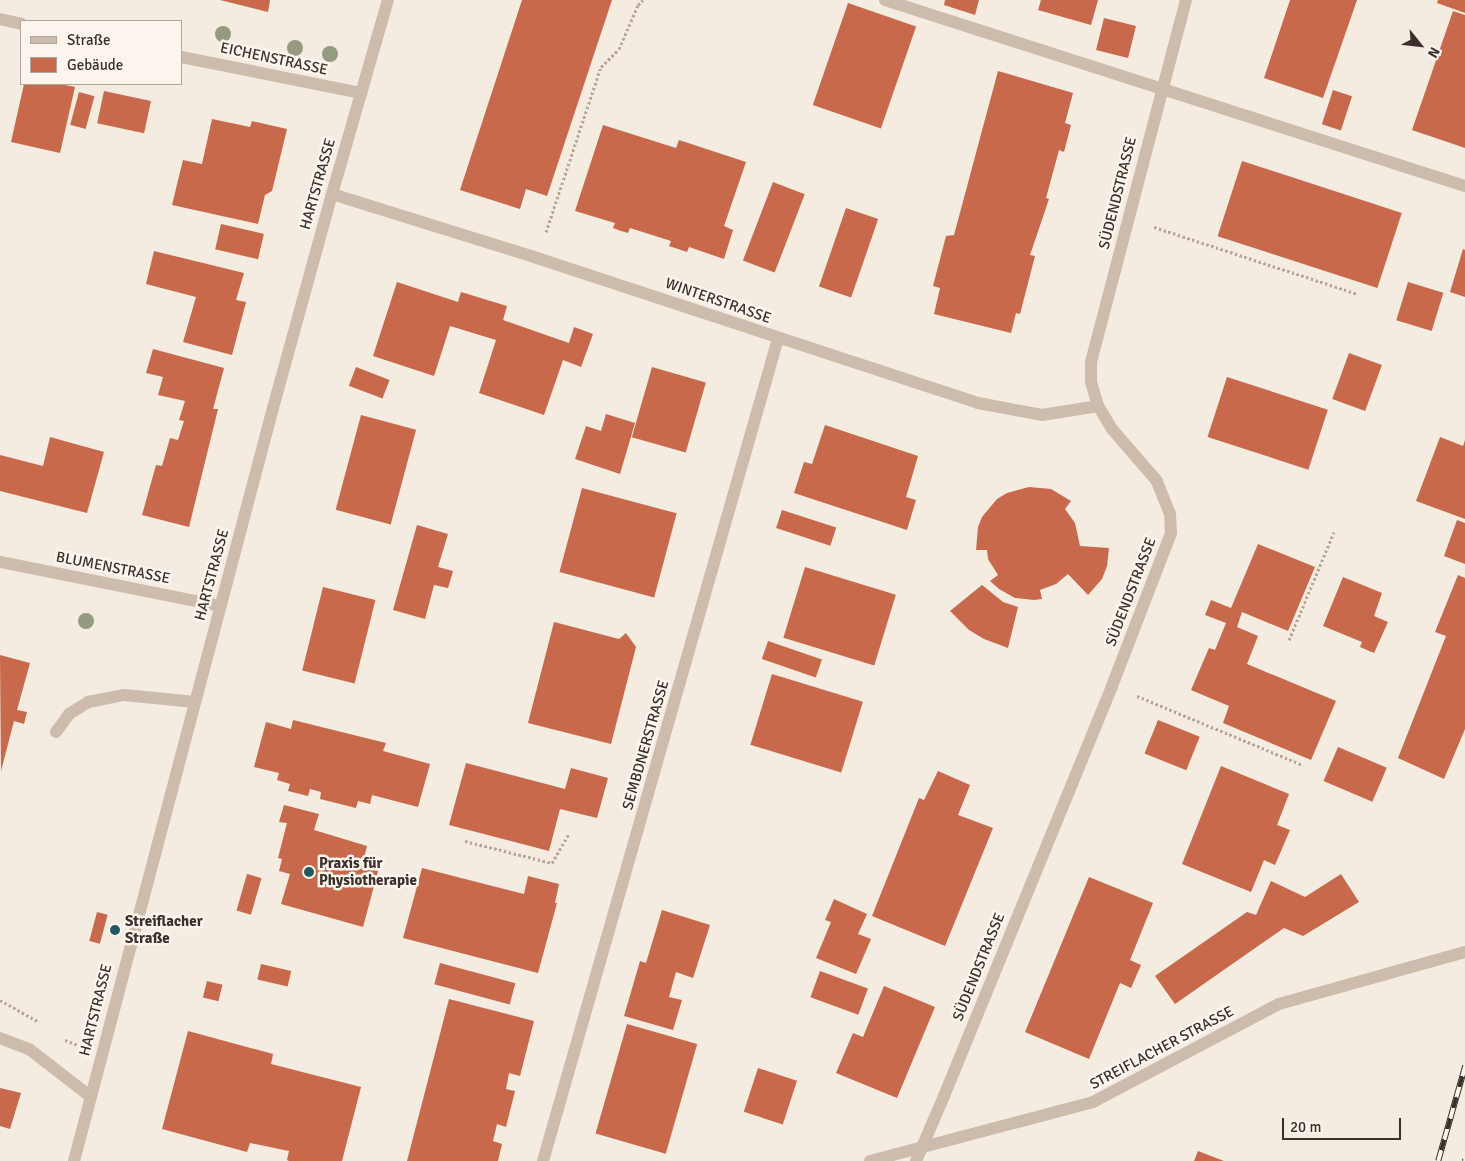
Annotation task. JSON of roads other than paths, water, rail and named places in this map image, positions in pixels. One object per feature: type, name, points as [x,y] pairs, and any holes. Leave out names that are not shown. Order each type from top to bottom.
[{"type":"street","name":"HARTSTRASSE","points":[[74,1161],[220,606],[360,93],[388,0]]},
{"type":"street","points":[[885,0],[1465,186]]},
{"type":"street","name":"SÜDENDSTRASSE","points":[[916,1161],[924,1146],[1112,686],[1171,533],[1170,514],[1157,481],[1117,436],[1098,406],[1091,381],[1091,362],[1186,0]]},
{"type":"street","points":[[0,19],[20,24]]},
{"type":"street","name":"EICHENSTRASSE","points":[[182,57],[360,93]]},
{"type":"street","name":"WINTERSTRASSE","points":[[332,194],[537,258],[978,403],[1042,415],[1098,406]]},
{"type":"street","name":"SEMBDNERSTRASSE","points":[[544,1161],[778,338]]},
{"type":"street","name":"BLUMENSTRASSE","points":[[0,562],[220,606]]},
{"type":"street","points":[[56,732],[69,714],[88,702],[124,695],[195,702]]},
{"type":"street","name":"STREIFLACHER STRASSE","points":[[870,1161],[1094,1102],[1279,1004],[1465,952]]},
{"type":"street","points":[[0,1038],[29,1049],[91,1097]]},
{"type":"railway","points":[[1438,1161],[1465,1066]]},
{"type":"place","name":"Praxis für Physiotherapie","points":[[309,872]]},
{"type":"place","name":"Streiflacher Straße","points":[[115,930]]}]
